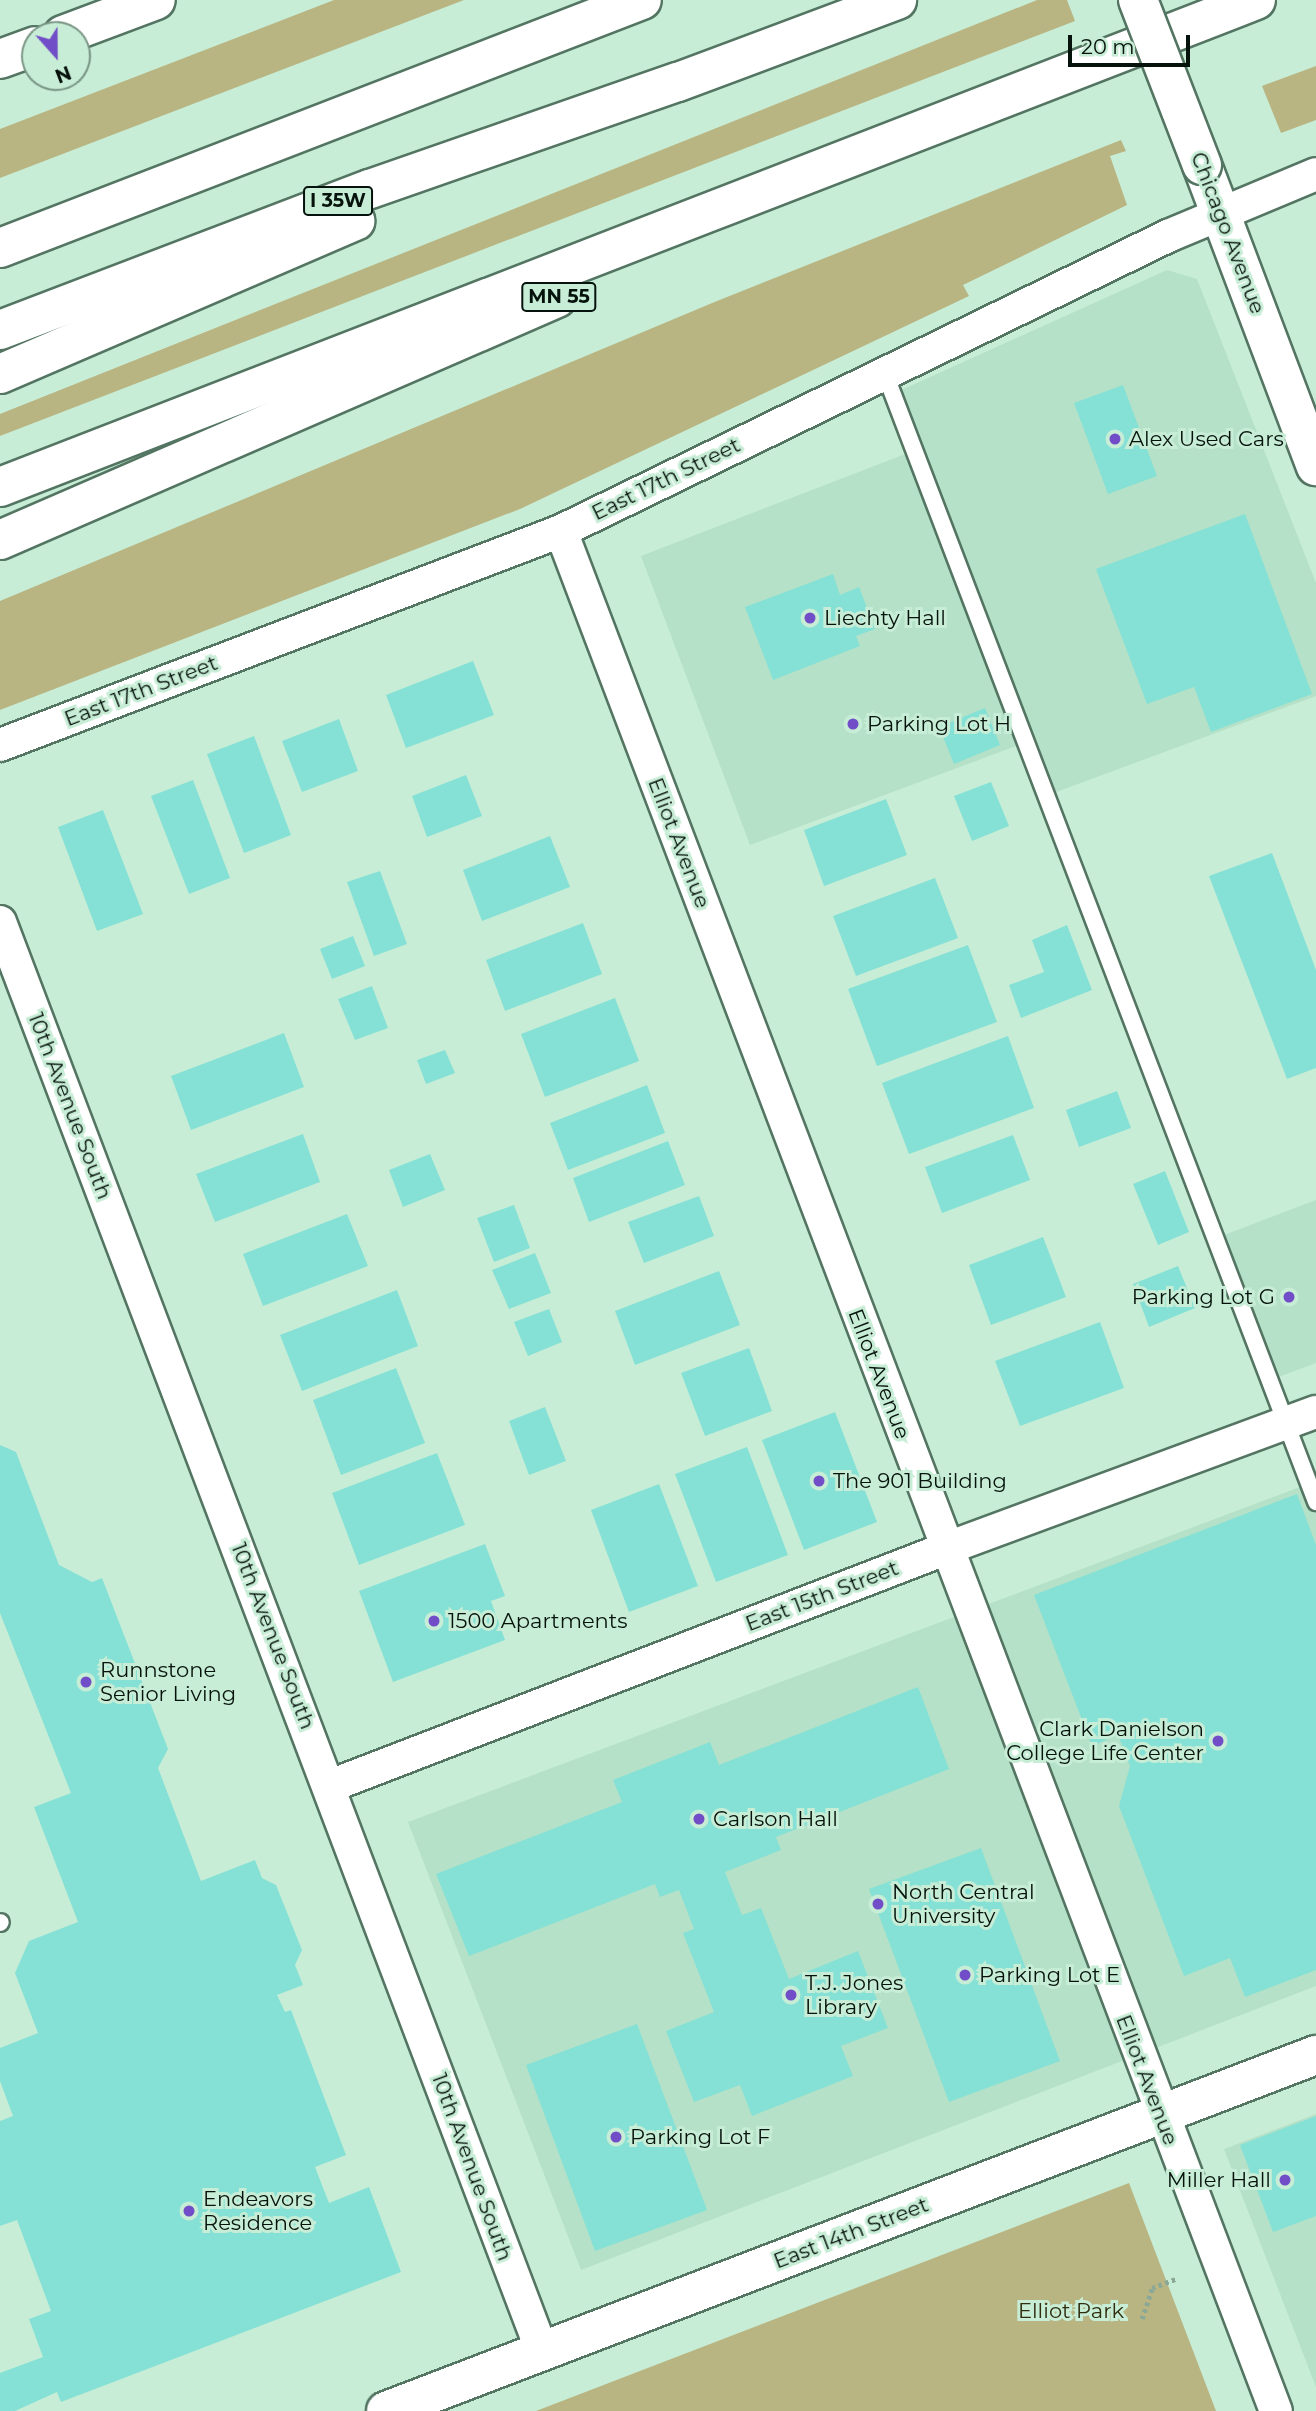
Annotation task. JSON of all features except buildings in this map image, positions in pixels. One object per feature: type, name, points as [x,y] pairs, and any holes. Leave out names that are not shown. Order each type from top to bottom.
[{"type":"main road","points":[[91,22],[142,0]]},
{"type":"main road","points":[[91,24],[156,0]]},
{"type":"main road","points":[[548,37],[627,0]]},
{"type":"main road","points":[[0,248],[642,0]]},
{"type":"main road","name":"I 35W","points":[[0,330],[370,189],[678,82],[897,0]]},
{"type":"main road","name":"Chicago Avenue","points":[[1138,0],[1316,466]]},
{"type":"main road","points":[[0,487],[1256,0]]},
{"type":"main road","points":[[0,59],[21,51]]},
{"type":"main road","name":"MN 55","points":[[0,540],[1117,54]]},
{"type":"main road","points":[[0,374],[678,82]]},
{"type":"main road","name":"East 14th Street","points":[[386,2411],[1316,2055]]},
{"type":"street","name":"East 17th Street","points":[[0,745],[561,531],[884,371],[1220,212],[1316,174]]},
{"type":"street","name":"Elliot Avenue","points":[[561,531],[1160,2115],[1276,2411]]},
{"type":"street","name":"10th Avenue South","points":[[0,922],[330,1786],[542,2351]]},
{"type":"street","name":"East 15th Street","points":[[330,1786],[945,1549],[1316,1412]]},
{"type":"lane","points":[[884,371],[1316,1502]]},
{"type":"path","points":[[1142,2319],[1152,2288],[1175,2279]]},
{"type":"shaded area","points":[[1167,270],[1197,279],[1316,583],[1316,696],[1040,798],[1019,745],[750,845],[641,556],[908,453],[888,396]]},
{"type":"shaded area","name":"Parking Lot G","points":[[1316,1200],[1316,1363],[1273,1379],[1219,1237]]},
{"type":"shaded area","name":"North Central University","points":[[1316,1481],[1316,1986],[581,2270],[408,1822]]},
{"type":"shaded area","points":[[1316,2114],[1316,2387],[1224,2149]]},
{"type":"green space","points":[[334,0],[464,0],[0,178],[0,129]]},
{"type":"green space","points":[[1037,0],[1067,0],[1075,21],[0,436],[0,414]]},
{"type":"green space","points":[[1316,66],[1316,120],[1281,133],[1262,86]]},
{"type":"green space","points":[[1121,140],[1126,151],[1110,156],[1127,205],[963,285],[969,296],[520,509],[0,710],[0,601],[717,301]]},
{"type":"green space","name":"Elliot Park","points":[[1129,2183],[1216,2411],[536,2411]]},
{"type":"place","name":"Alex Used Cars","points":[[1115,439]]},
{"type":"place","name":"Liechty Hall","points":[[810,618]]},
{"type":"place","name":"Parking Lot H","points":[[853,724]]},
{"type":"place","name":"Parking Lot G","points":[[1289,1297]]},
{"type":"place","name":"The 901 Building","points":[[819,1481]]},
{"type":"place","name":"1500 Apartments","points":[[434,1621]]},
{"type":"place","name":"Runnstone Senior Living","points":[[86,1682]]},
{"type":"place","name":"Clark Danielson College Life Center","points":[[1218,1741]]},
{"type":"place","name":"Carlson Hall","points":[[699,1819]]},
{"type":"place","name":"North Central University","points":[[878,1904]]},
{"type":"place","name":"Parking Lot E","points":[[965,1975]]},
{"type":"place","name":"T.J. Jones Library","points":[[791,1995]]},
{"type":"place","name":"Parking Lot F","points":[[616,2137]]},
{"type":"place","name":"Miller Hall","points":[[1285,2180]]},
{"type":"place","name":"Endeavors Residence","points":[[189,2211]]}]
